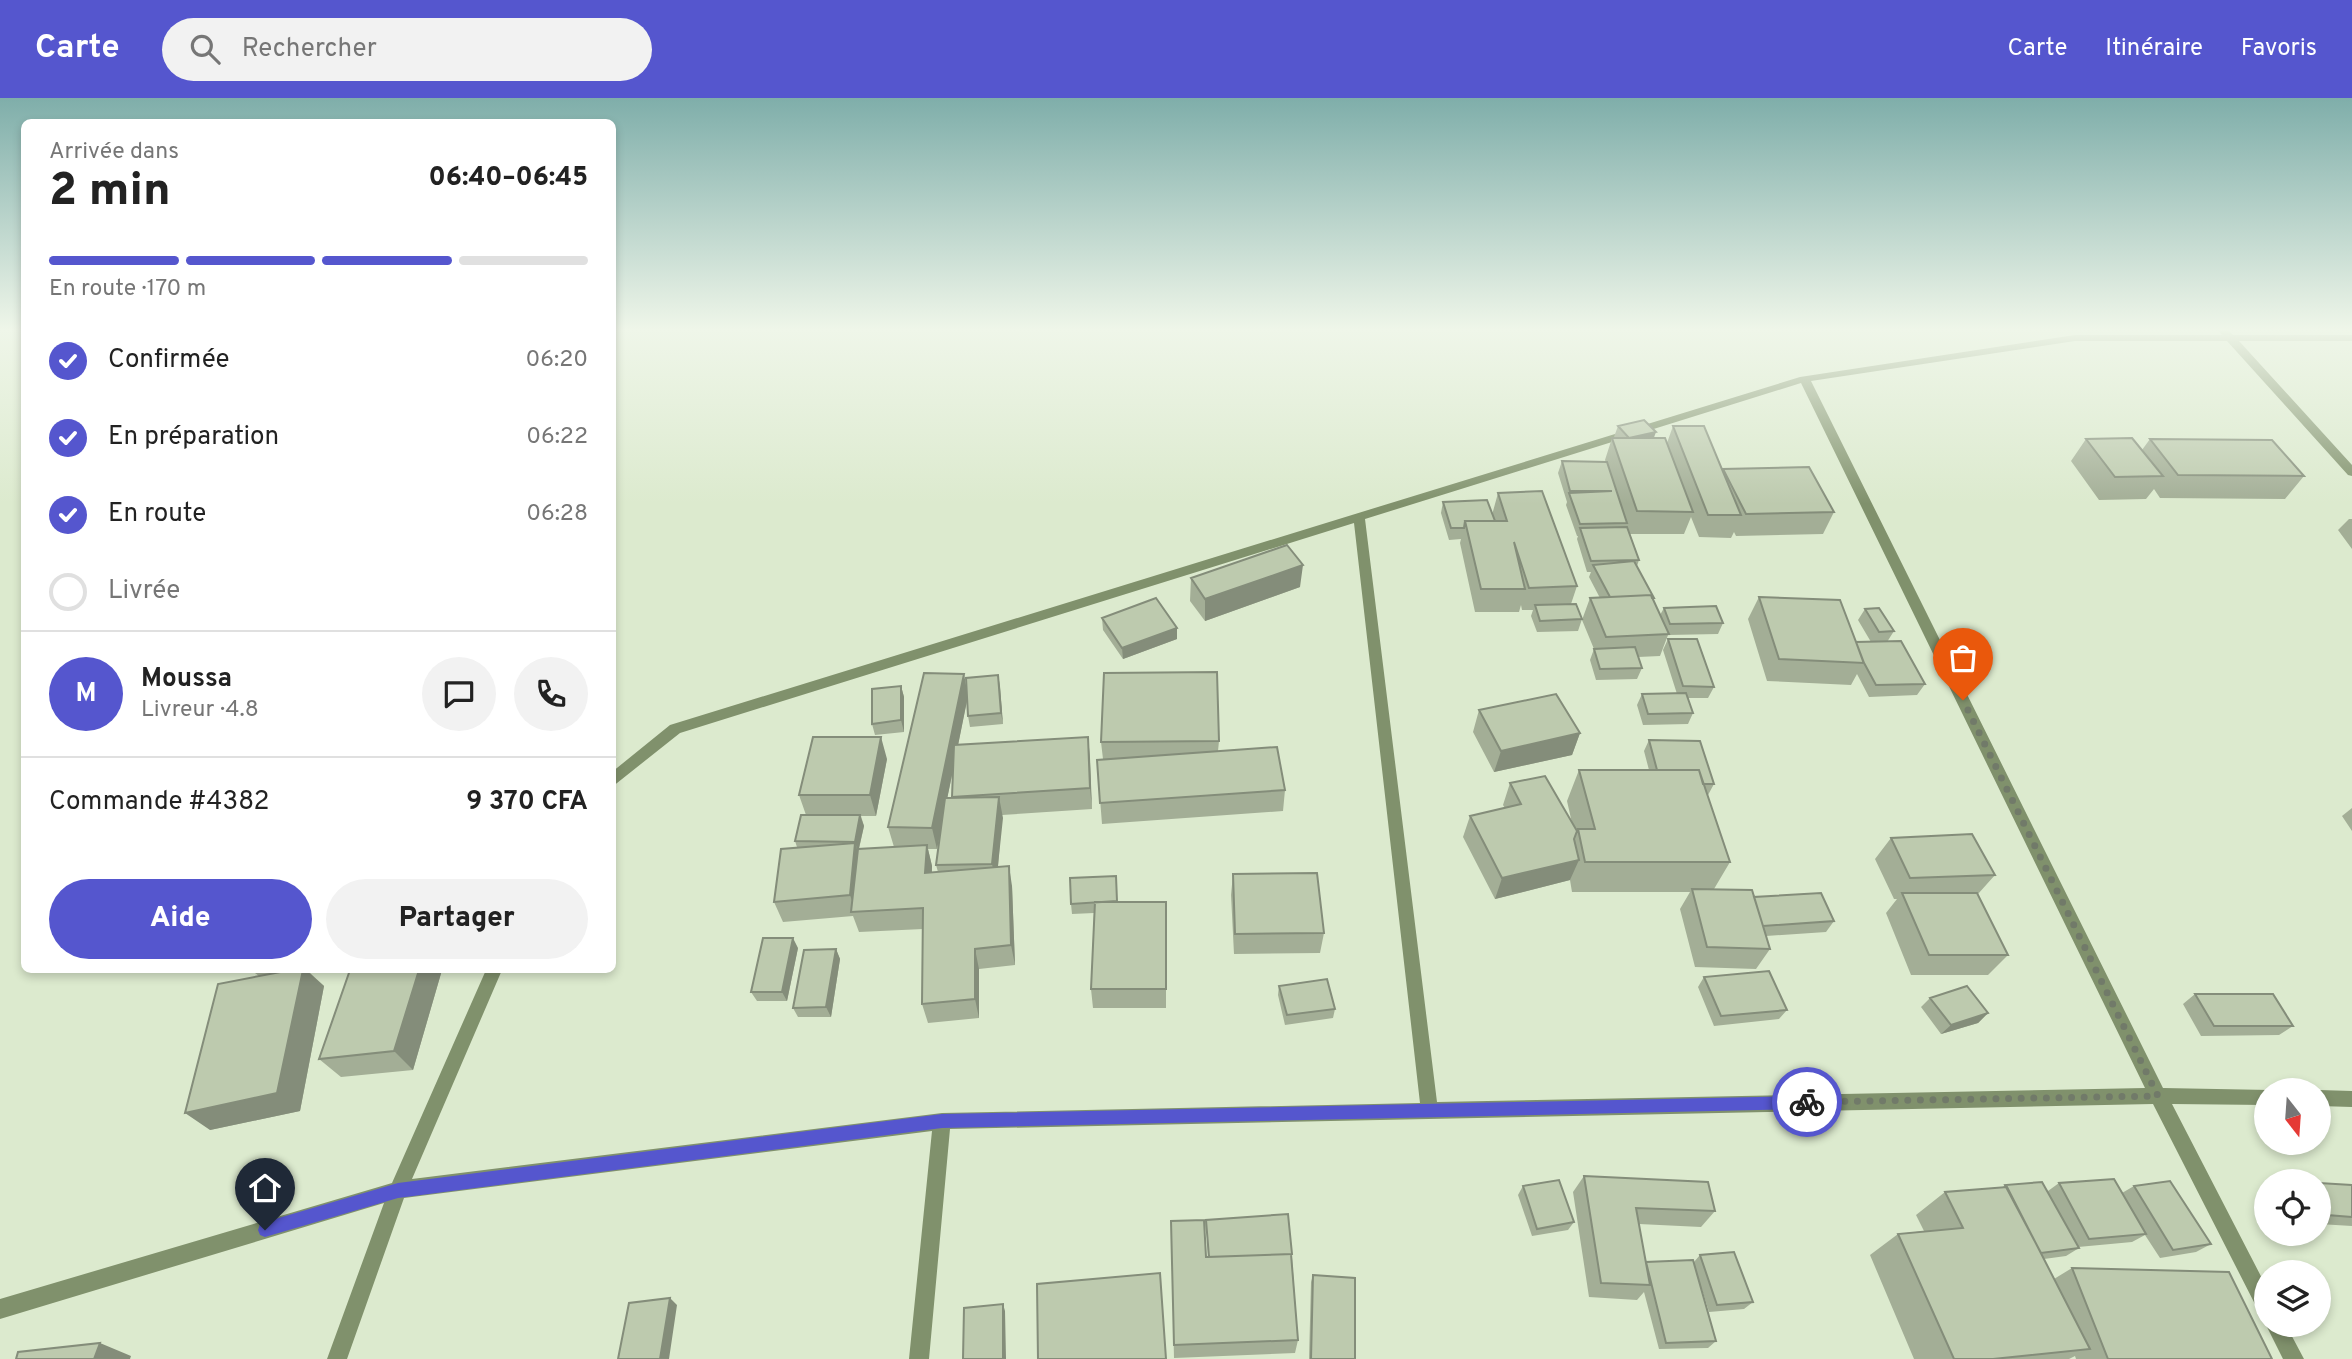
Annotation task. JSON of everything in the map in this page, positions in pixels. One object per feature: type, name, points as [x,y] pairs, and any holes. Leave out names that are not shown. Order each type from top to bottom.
[{"type":"street","points":[[616,778],[674,729],[1779,387]]},
{"type":"street","points":[[1808,387],[2158,1096],[2254,1282]]},
{"type":"street","points":[[2275,387],[2352,471]]},
{"type":"street","points":[[1359,517],[1429,1109]]},
{"type":"street","points":[[337,1359],[398,1190],[493,973]]},
{"type":"street","points":[[0,1308],[398,1190],[942,1121],[1429,1109],[2158,1096],[2254,1097]]},
{"type":"street","points":[[2331,1098],[2352,1098]]},
{"type":"street","points":[[919,1359],[942,1121]]},
{"type":"street","points":[[2282,1337],[2294,1359]]},
{"type":"building","points":[[1644,420],[1656,432],[1629,438],[1618,426]]},
{"type":"building","points":[[1673,426],[1704,426],[1741,515],[1708,515]]},
{"type":"building","points":[[1612,438],[1665,438],[1693,512],[1637,511]]},
{"type":"building","points":[[2132,438],[2163,476],[2115,477],[2086,439]]},
{"type":"building","points":[[2150,439],[2272,440],[2304,476],[2178,475]]},
{"type":"building","points":[[1562,461],[1607,462],[1627,523],[1580,524],[1569,493],[1612,491],[1570,491]]},
{"type":"building","points":[[1809,467],[1834,512],[1746,514],[1723,469]]},
{"type":"building","points":[[1542,491],[1577,586],[1529,588],[1514,542],[1525,589],[1481,589],[1465,521],[1507,521],[1498,493]]},
{"type":"building","points":[[1487,500],[1495,521],[1465,521],[1464,528],[1451,528],[1443,502]]},
{"type":"building","points":[[1627,527],[1639,560],[1591,561],[1580,528]]},
{"type":"building","points":[[1287,545],[1303,565],[1205,599],[1191,578]]},
{"type":"building","points":[[1634,561],[1654,598],[1651,595],[1610,597],[1593,565]]},
{"type":"building","points":[[1651,595],[1669,634],[1606,637],[1590,598]]},
{"type":"building","points":[[1759,597],[1840,600],[1864,663],[1779,659]]},
{"type":"building","points":[[1156,598],[1177,628],[1122,648],[1102,618]]},
{"type":"building","points":[[1576,604],[1582,619],[1540,621],[1535,605]]},
{"type":"building","points":[[1716,606],[1723,623],[1670,624],[1664,608]]},
{"type":"building","points":[[1879,608],[1894,631],[1879,632],[1865,609]]},
{"type":"building","points":[[1668,639],[1697,639],[1714,687],[1683,686]]},
{"type":"building","points":[[1901,641],[1925,684],[1876,685],[1856,642]]},
{"type":"building","points":[[1635,647],[1642,668],[1600,669],[1594,649]]},
{"type":"building","points":[[1217,672],[1219,741],[1101,742],[1104,673]]},
{"type":"building","points":[[924,673],[964,674],[932,828],[888,827]]},
{"type":"building","points":[[998,675],[1001,713],[968,716],[966,678]]},
{"type":"building","points":[[901,686],[901,720],[872,724],[872,689]]},
{"type":"building","points":[[1686,693],[1693,713],[1648,714],[1642,694]]},
{"type":"building","points":[[1556,694],[1580,733],[1501,751],[1479,710]]},
{"type":"building","points":[[813,737],[881,737],[870,795],[799,795]]},
{"type":"building","points":[[1088,737],[1090,788],[952,797],[954,745]]},
{"type":"building","points":[[1649,740],[1700,741],[1714,784],[1703,784],[1699,770],[1657,770]]},
{"type":"building","points":[[1277,747],[1285,790],[1100,803],[1097,760]]},
{"type":"building","points":[[1579,770],[1699,770],[1730,862],[1585,862],[1578,829],[1595,829]]},
{"type":"building","points":[[1545,776],[1577,831],[1574,839],[1579,860],[1502,878],[1470,816],[1521,804],[1510,783]]},
{"type":"building","points":[[999,797],[992,864],[936,865],[945,798]]},
{"type":"building","points":[[801,815],[860,815],[855,842],[795,841]]},
{"type":"building","points":[[1972,834],[1995,875],[1910,878],[1891,838]]},
{"type":"building","points":[[855,843],[850,895],[774,902],[781,849]]},
{"type":"building","points":[[927,845],[925,873],[1009,866],[1011,945],[975,949],[975,999],[922,1004],[923,908],[851,912],[858,849]]},
{"type":"building","points":[[1317,873],[1324,933],[1235,934],[1233,874]]},
{"type":"building","points":[[1116,876],[1117,901],[1071,904],[1070,878]]},
{"type":"building","points":[[1692,889],[1752,890],[1770,949],[1707,947]]},
{"type":"building","points":[[1821,893],[1834,921],[1763,926],[1754,897]]},
{"type":"building","points":[[1902,893],[1977,893],[2008,955],[1929,955]]},
{"type":"building","points":[[1095,902],[1166,902],[1166,989],[1091,989]]},
{"type":"building","points":[[763,938],[793,938],[782,992],[751,992]]},
{"type":"building","points":[[836,949],[826,1007],[793,1008],[804,950]]},
{"type":"building","points":[[1769,971],[1787,1010],[1721,1016],[1704,977]]},
{"type":"building","points":[[275,973],[302,973],[277,1093],[185,1113],[218,984]]},
{"type":"building","points":[[349,973],[418,973],[394,1051],[319,1059]]},
{"type":"building","points":[[1327,979],[1335,1009],[1287,1015],[1279,986]]},
{"type":"building","points":[[1967,986],[1988,1013],[1951,1025],[1930,998]]},
{"type":"building","points":[[2195,994],[2273,994],[2293,1026],[2214,1026]]},
{"type":"building","points":[[1584,1176],[1708,1182],[1715,1211],[1636,1208],[1650,1285],[1601,1283]]},
{"type":"building","points":[[2114,1179],[2146,1234],[2089,1239],[2059,1183]]},
{"type":"building","points":[[1559,1180],[1574,1222],[1537,1229],[1523,1186]]},
{"type":"building","points":[[2170,1181],[2211,1244],[2173,1250],[2134,1186]]},
{"type":"building","points":[[2042,1182],[2079,1248],[2041,1253],[2005,1185]]},
{"type":"building","points":[[2331,1184],[2352,1185],[2352,1217],[2331,1215]]},
{"type":"building","points":[[2007,1187],[2090,1349],[1993,1359],[1954,1359],[1898,1234],[1963,1228],[1945,1192]]},
{"type":"building","points":[[1288,1214],[1292,1254],[1209,1257],[1206,1220]]},
{"type":"building","points":[[1204,1220],[1206,1257],[1291,1254],[1298,1340],[1174,1345],[1171,1221]]},
{"type":"building","points":[[1734,1252],[1753,1302],[1717,1305],[1700,1255]]},
{"type":"building","points":[[1693,1260],[1716,1341],[1666,1343],[1646,1262]]},
{"type":"building","points":[[2072,1268],[2229,1272],[2254,1323],[2254,1337],[2261,1337],[2272,1359],[2108,1359]]},
{"type":"building","points":[[1160,1273],[1166,1359],[1038,1359],[1037,1284]]},
{"type":"building","points":[[1313,1275],[1355,1278],[1355,1359],[1311,1359]]},
{"type":"building","points":[[670,1298],[660,1359],[618,1359],[629,1303]]},
{"type":"building","points":[[1003,1304],[1003,1359],[963,1359],[964,1308]]},
{"type":"building","points":[[100,1343],[94,1359],[16,1359],[18,1352]]},
{"type":"way so far","points":[[1807,1102],[2158,1096],[1963,700]]},
{"type":"route","points":[[265,1230],[398,1190],[942,1121],[1807,1102]]}]
